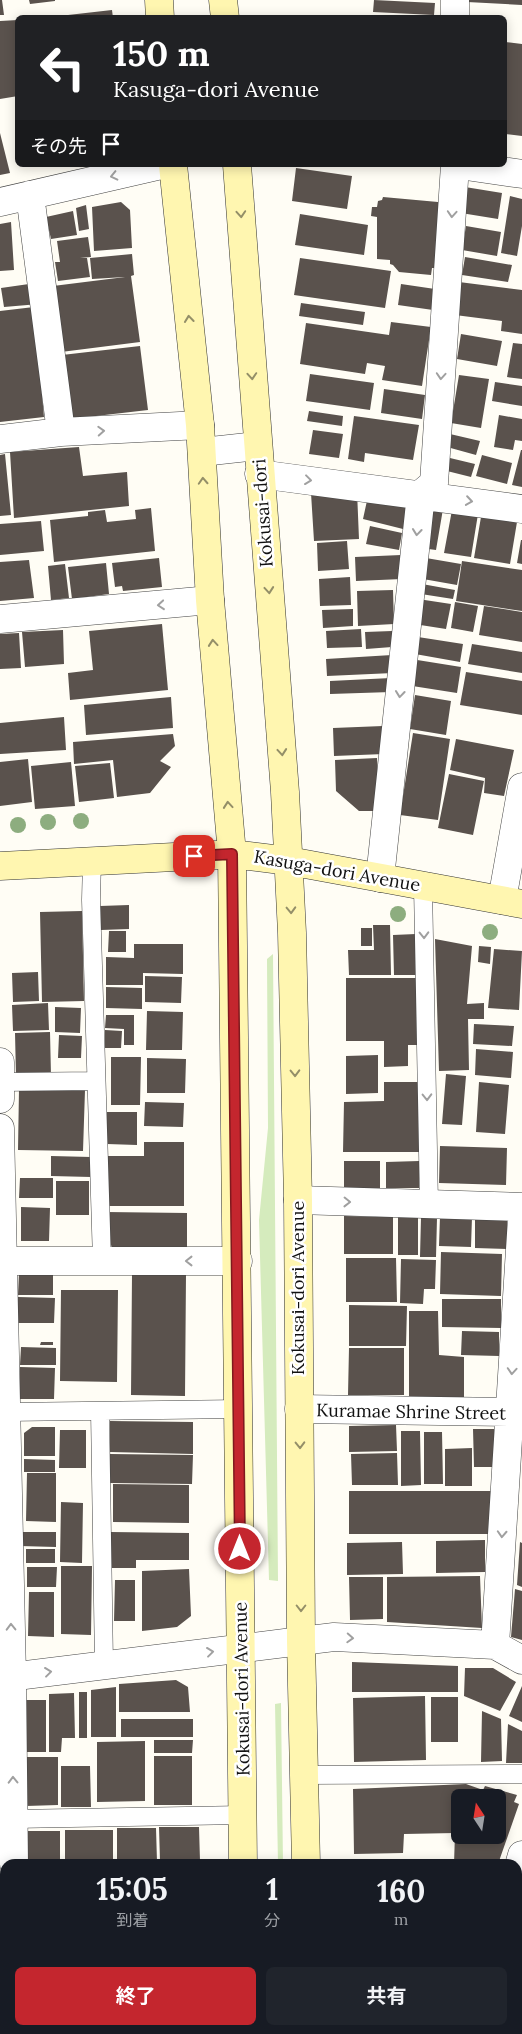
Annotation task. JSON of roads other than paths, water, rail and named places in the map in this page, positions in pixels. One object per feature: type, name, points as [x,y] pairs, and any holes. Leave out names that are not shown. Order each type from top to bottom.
[{"type":"main road","points":[[159,0],[160,15]]},
{"type":"main road","points":[[223,0],[225,15]]},
{"type":"main road","points":[[173,167],[201,438],[210,600],[232,854]]},
{"type":"main road","name":"Kokusai-dori","points":[[237,167],[289,862]]},
{"type":"main road","name":"Kasuga-dori Avenue","points":[[0,866],[232,854],[289,862],[512,902]]},
{"type":"main road","name":"Kokusai-dori Avenue","points":[[232,854],[244,1859]]},
{"type":"main road","name":"Kokusai-dori Avenue","points":[[289,862],[298,1200],[301,1641],[306,1859]]},
{"type":"street","points":[[455,0],[455,15]]},
{"type":"street","points":[[0,202],[152,167]]},
{"type":"street","points":[[380,878],[421,494],[434,483],[455,167]]},
{"type":"street","points":[[473,167],[522,174]]},
{"type":"street","points":[[30,195],[61,432]]},
{"type":"street","points":[[0,439],[61,432],[201,438],[257,446]]},
{"type":"street","points":[[259,474],[421,494],[522,509]]},
{"type":"street","points":[[0,619],[210,600]]},
{"type":"street","points":[[512,902],[522,787]]},
{"type":"street","points":[[0,1062],[0,1099]]},
{"type":"street","points":[[0,1128],[6,1412],[3,1454],[6,1677],[14,1859]]},
{"type":"street","points":[[298,1200],[522,1207]]},
{"type":"street","points":[[495,1645],[515,1415],[522,1218]]},
{"type":"street","points":[[2,1261],[238,1261]]},
{"type":"street","name":"Kuramae Shrine Street","points":[[299,1409],[515,1415]]},
{"type":"street","points":[[6,1677],[334,1637],[495,1645],[522,1660]]},
{"type":"lane","points":[[92,860],[91,900],[102,1261]]},
{"type":"lane","points":[[423,886],[429,1204]]},
{"type":"lane","points":[[0,1082],[96,1081]]},
{"type":"lane","points":[[6,1412],[239,1410]]},
{"type":"lane","points":[[100,1411],[104,1665]]},
{"type":"lane","points":[[304,1776],[522,1774]]},
{"type":"lane","points":[[13,1819],[243,1815]]}]
